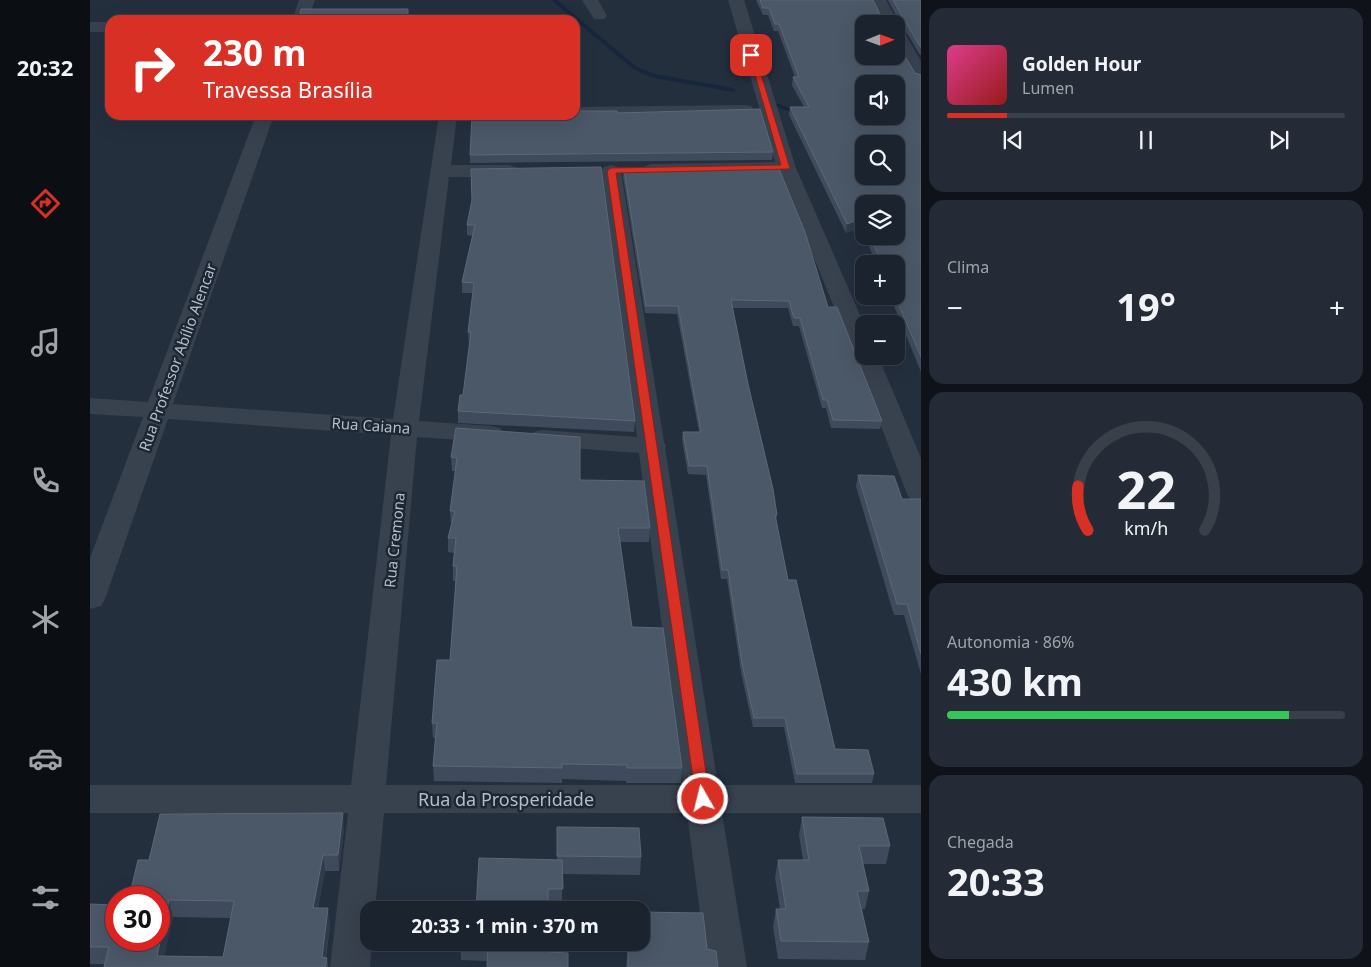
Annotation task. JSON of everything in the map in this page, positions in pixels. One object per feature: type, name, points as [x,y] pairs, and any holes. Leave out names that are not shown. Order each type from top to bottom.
[{"type":"street","points":[[302,15],[307,0]]},
{"type":"street","points":[[590,0],[599,16]]},
{"type":"street","points":[[736,0],[767,110],[786,168],[855,331]]},
{"type":"street","points":[[878,0],[886,15]]},
{"type":"street","points":[[90,27],[105,28]]},
{"type":"street","points":[[905,48],[921,76]]},
{"type":"street","points":[[580,112],[767,110]]},
{"type":"street","name":"Rua Professor Abílio Alencar","points":[[90,599],[263,120]]},
{"type":"street","name":"Rua Cremona","points":[[350,967],[405,428],[447,120]]},
{"type":"street","points":[[727,967],[652,446],[602,171],[786,168]]},
{"type":"street","points":[[440,171],[526,171]]},
{"type":"street","points":[[870,365],[900,437],[921,494]]},
{"type":"street","name":"Rua Caiana","points":[[90,406],[652,446]]},
{"type":"street","name":"Rua da Prosperidade","points":[[90,799],[921,799]]},
{"type":"building","points":[[760,0],[873,0],[880,15],[855,15],[855,65],[905,65],[905,57],[915,73],[921,75],[921,357],[905,319],[905,315],[903,315],[899,305],[905,305],[905,255],[878,255],[874,245],[905,245],[905,195],[855,195],[855,221],[847,224],[790,107],[809,107],[793,77],[799,77],[779,24],[775,24],[769,8],[763,8]]},
{"type":"building","points":[[893,0],[921,0],[921,48],[905,21],[905,15],[901,15]]},
{"type":"building","points":[[301,9],[408,9],[408,15],[300,15]]},
{"type":"building","points":[[760,109],[773,152],[470,155],[472,120],[580,120],[580,111],[617,111],[617,113]]},
{"type":"building","points":[[601,167],[635,421],[458,411],[460,395],[463,395],[471,332],[468,332],[474,283],[462,282],[475,225],[467,225],[472,200],[471,169]]},
{"type":"building","points":[[779,169],[805,232],[828,307],[837,307],[855,353],[855,365],[860,365],[882,421],[833,420],[827,400],[823,400],[800,318],[794,318],[789,301],[731,300],[748,384],[773,489],[777,515],[775,515],[788,580],[796,580],[835,749],[868,750],[874,774],[797,774],[785,718],[754,718],[742,663],[728,570],[722,570],[707,466],[689,466],[683,432],[701,432],[678,306],[646,306],[624,170]]},
{"type":"building","points":[[456,428],[580,437],[580,480],[644,481],[650,528],[618,528],[632,627],[663,628],[682,768],[627,768],[627,765],[562,764],[562,768],[433,766],[437,723],[432,723],[437,660],[450,660],[457,566],[453,566],[456,538],[448,538],[455,511],[450,511],[457,458],[451,457]]},
{"type":"building","points":[[858,475],[894,476],[902,499],[921,499],[921,654],[907,604],[897,604]]},
{"type":"building","points":[[343,813],[338,855],[323,855],[313,908],[328,908],[322,957],[327,958],[325,967],[104,967],[108,951],[158,951],[157,956],[223,957],[234,901],[170,900],[170,886],[132,886],[138,860],[149,860],[160,814]]},
{"type":"building","points":[[802,817],[883,818],[890,846],[859,846],[869,891],[857,891],[869,942],[781,941],[776,909],[786,909],[778,860],[809,860]]},
{"type":"building","points":[[557,827],[639,828],[641,857],[557,856]]},
{"type":"building","points":[[479,858],[562,860],[563,889],[548,889],[548,901],[477,901]]},
{"type":"building","points":[[90,904],[105,905],[105,947],[90,947]]},
{"type":"building","points":[[650,912],[703,913],[707,949],[716,951],[718,967],[628,967],[628,951],[650,951]]},
{"type":"building","points":[[488,951],[549,951],[568,953],[568,967],[487,967]]},
{"type":"waterway","points":[[554,0],[572,15]]},
{"type":"waterway","points":[[580,22],[635,68],[653,76],[733,90]]},
{"type":"waterway","points":[[770,103],[802,114]]},
{"type":"route","points":[[703,799],[611,171],[786,168],[751,55]]}]
